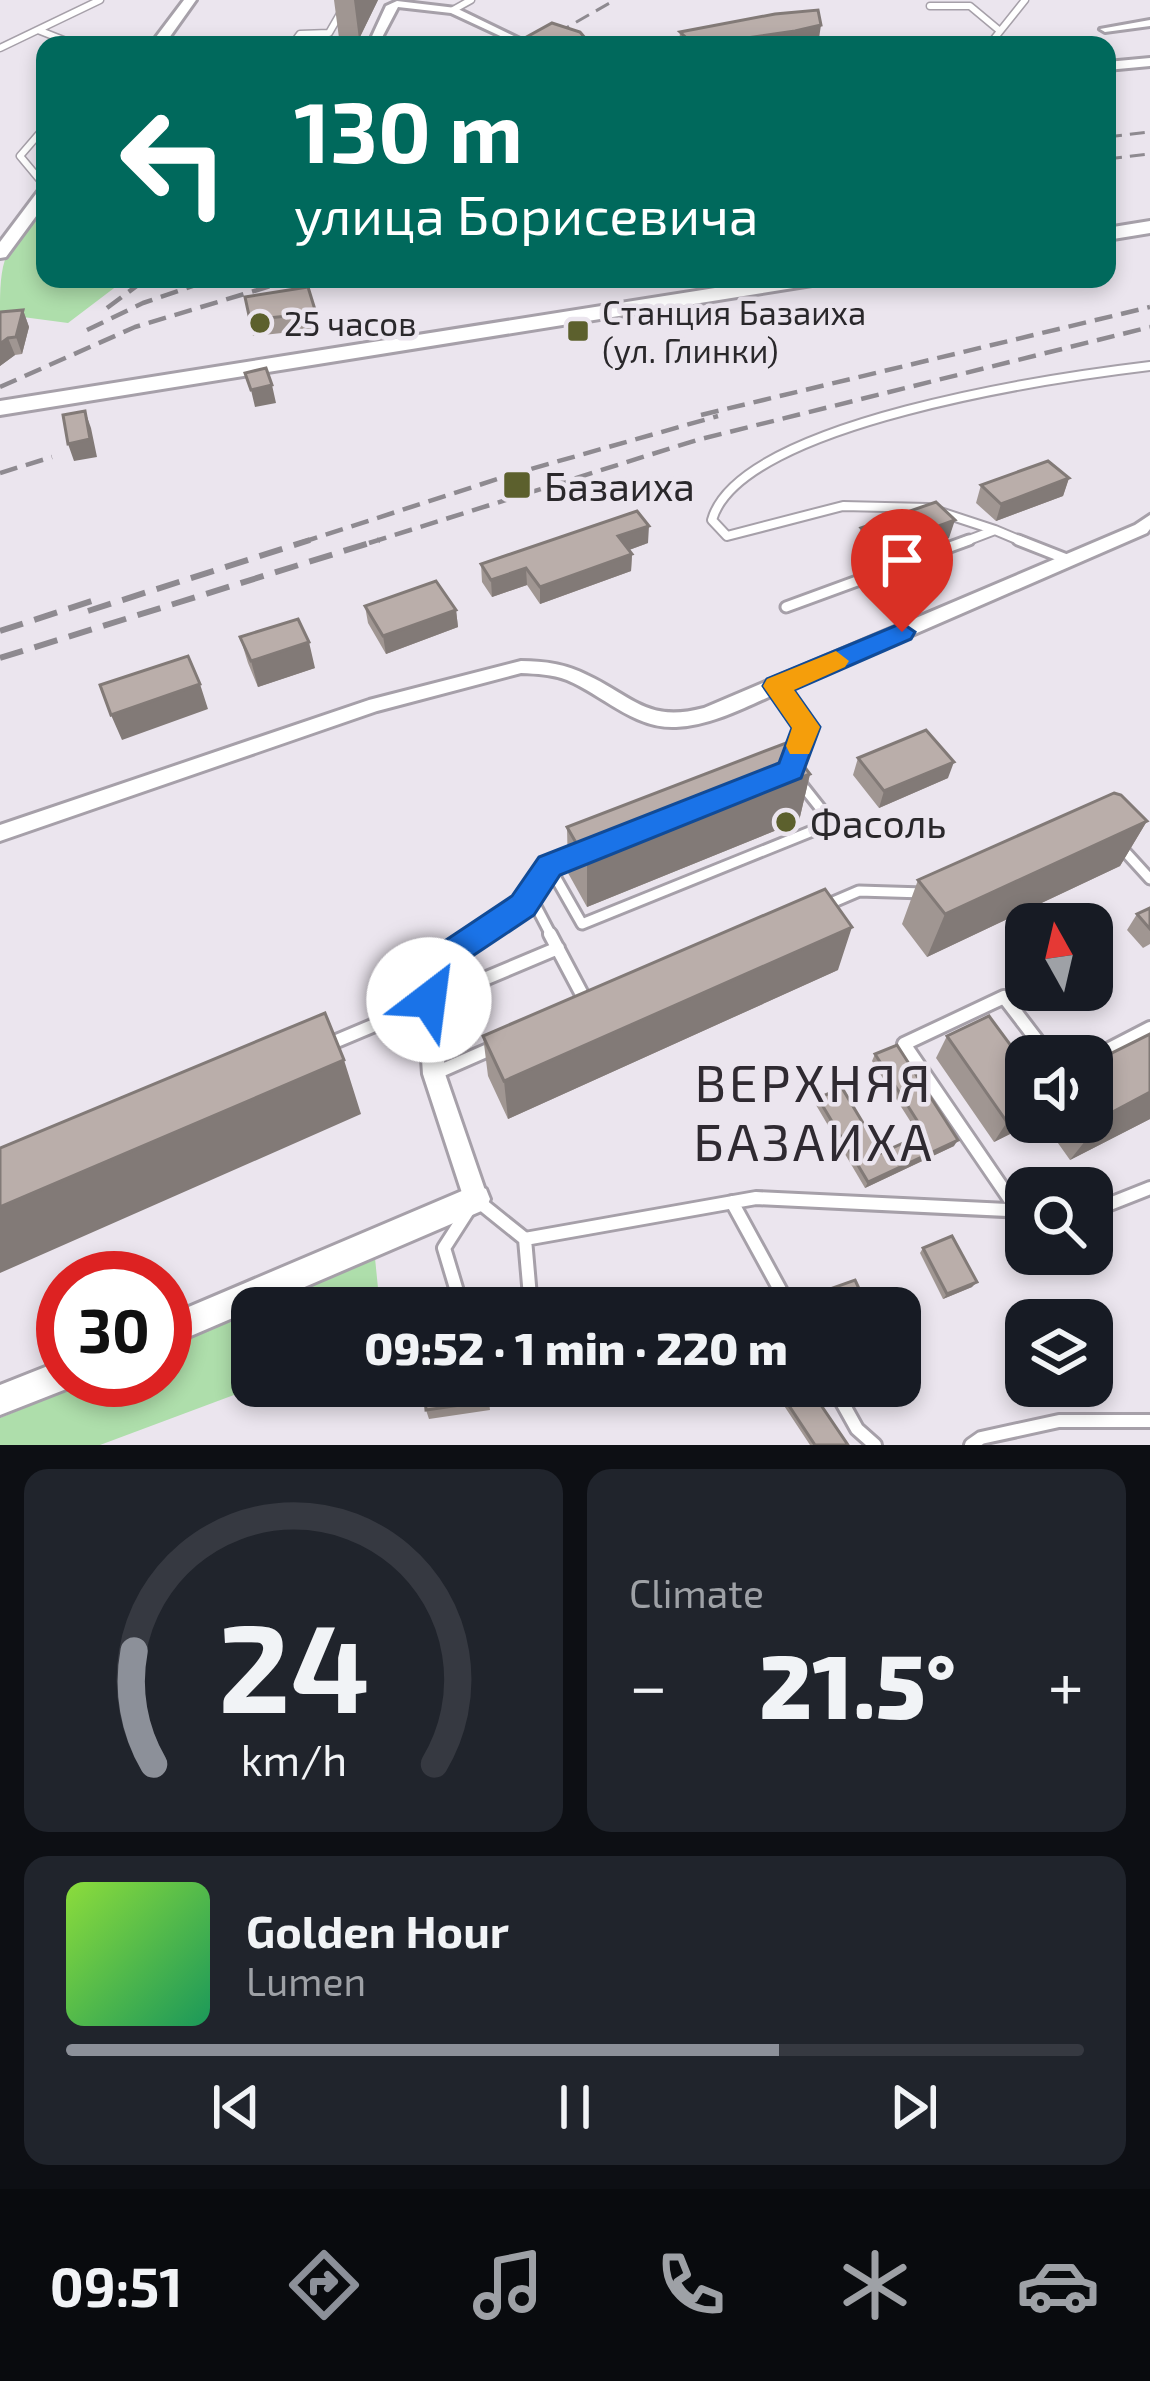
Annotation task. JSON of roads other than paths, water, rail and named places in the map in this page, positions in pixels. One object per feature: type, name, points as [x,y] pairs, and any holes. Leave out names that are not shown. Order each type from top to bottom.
[{"type":"highway","points":[[1116,233],[1150,227]]},
{"type":"highway","points":[[0,408],[755,288]]},
{"type":"main road","points":[[164,36],[190,0]]},
{"type":"main road","points":[[0,254],[36,202]]},
{"type":"main road","points":[[20,226],[36,214]]},
{"type":"street","points":[[378,36],[393,5],[453,10],[501,36]]},
{"type":"street","points":[[1105,29],[1150,23]]},
{"type":"street","points":[[1116,65],[1150,62]]},
{"type":"street","points":[[0,832],[375,705],[521,667],[543,664],[572,671],[653,718],[676,721],[776,686],[1069,560],[1150,520]]},
{"type":"street","points":[[776,686],[806,727],[782,774]]},
{"type":"street","points":[[192,1320],[476,1199],[434,1074],[429,1000],[454,952],[523,906],[549,866],[610,842]]},
{"type":"street","points":[[0,1400],[36,1386]]},
{"type":"lane","points":[[0,48],[100,0]]},
{"type":"lane","points":[[299,36],[328,33],[348,0]]},
{"type":"lane","points":[[453,10],[471,0]]},
{"type":"lane","points":[[996,36],[1025,0]]},
{"type":"lane","points":[[930,6],[970,6],[1000,31]]},
{"type":"lane","points":[[38,31],[52,36]]},
{"type":"lane","points":[[36,137],[20,156],[36,180]]},
{"type":"lane","points":[[1069,560],[928,508],[843,506],[727,536],[712,520],[717,502],[781,451],[832,431],[1052,378],[1150,366]]},
{"type":"lane","points":[[786,607],[995,530]]},
{"type":"lane","points":[[549,866],[582,924],[832,823],[782,774]]},
{"type":"lane","points":[[1109,834],[1150,879]]},
{"type":"lane","points":[[811,912],[860,891],[950,894]]},
{"type":"lane","points":[[530,895],[589,1007]]},
{"type":"lane","points":[[323,1046],[558,948]]},
{"type":"lane","points":[[1005,1187],[904,1044],[1004,997],[1033,1035]]},
{"type":"lane","points":[[569,1016],[609,999]]},
{"type":"lane","points":[[1113,1047],[1150,1028]]},
{"type":"lane","points":[[434,1074],[511,1040]]},
{"type":"lane","points":[[1113,1203],[1150,1188]]},
{"type":"lane","points":[[524,1239],[756,1198],[1005,1210]]},
{"type":"lane","points":[[456,1287],[444,1248],[476,1199],[524,1239],[529,1287]]},
{"type":"lane","points":[[732,1202],[779,1287]]},
{"type":"lane","points":[[845,1407],[857,1429],[875,1445]]},
{"type":"lane","points":[[971,1445],[982,1438],[1059,1421],[1150,1421]]},
{"type":"railway","points":[[552,36],[615,0]]},
{"type":"railway","points":[[1116,136],[1150,132]]},
{"type":"railway","points":[[1116,158],[1150,154]]},
{"type":"railway","points":[[107,308],[134,288]]},
{"type":"railway","points":[[87,330],[187,288]]},
{"type":"railway","points":[[0,387],[135,327],[264,288]]},
{"type":"railway","points":[[701,415],[1150,307]]},
{"type":"railway","points":[[369,543],[697,440],[1150,327]]},
{"type":"railway","points":[[300,543],[513,474],[718,416]]},
{"type":"railway","points":[[0,473],[52,457]]},
{"type":"railway","points":[[88,611],[310,540]]},
{"type":"railway","points":[[0,658],[379,540]]},
{"type":"railway","points":[[0,631],[98,599]]},
{"type":"place","name":"25 часов","points":[[260,323]]},
{"type":"place","name":"Станция Базаиха (ул. Глинки)","points":[[578,331]]},
{"type":"place","name":"Базаиха","points":[[517,485]]},
{"type":"place","name":"Фасоль","points":[[786,822]]},
{"type":"district","name":"ВЕРХНЯЯ БАЗАИХА","points":[[814,1110]]}]
